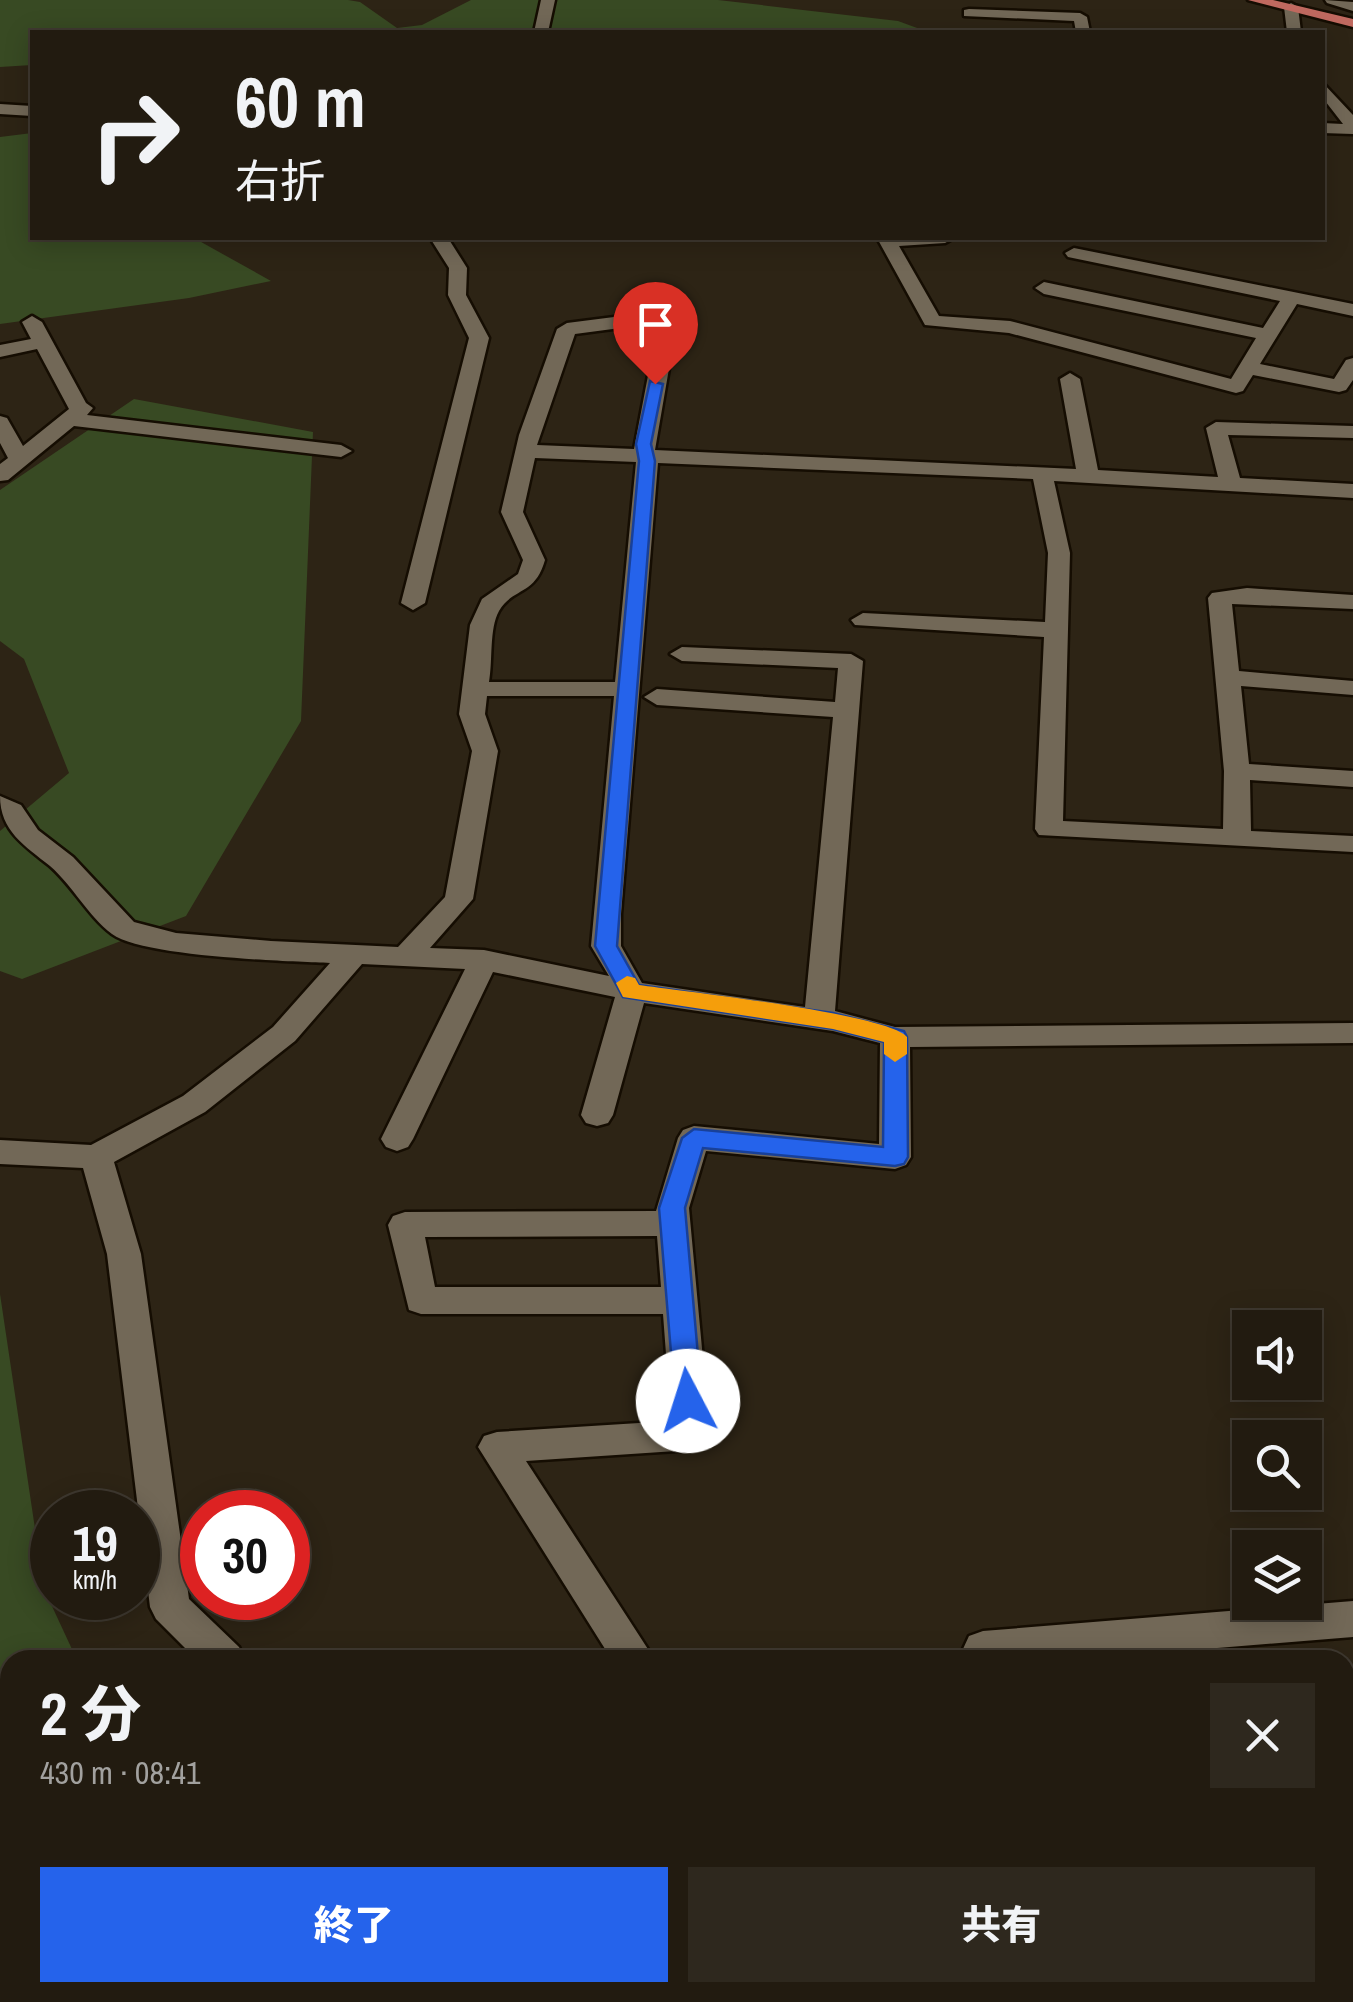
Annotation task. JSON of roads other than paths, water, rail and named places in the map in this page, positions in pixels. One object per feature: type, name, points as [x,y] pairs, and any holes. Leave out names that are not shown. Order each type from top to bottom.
[{"type":"main road","points":[[1255,0],[1353,23]]},
{"type":"street","points":[[540,30],[548,0]]},
{"type":"street","points":[[1332,0],[1353,7]]},
{"type":"street","points":[[990,30],[970,24],[968,7],[1080,17],[1082,30]]},
{"type":"street","points":[[1290,7],[1294,30]]},
{"type":"street","points":[[1325,90],[1353,128]]},
{"type":"street","points":[[0,109],[30,111]]},
{"type":"street","points":[[1325,128],[1353,128]]},
{"type":"street","points":[[413,603],[479,338],[458,294],[458,268],[441,240]]},
{"type":"street","points":[[888,240],[932,320],[1026,308],[1268,334]]},
{"type":"street","points":[[1026,308],[1086,240]]},
{"type":"street","points":[[1074,253],[1353,310]]},
{"type":"street","points":[[1026,308],[1236,387],[1291,298]]},
{"type":"street","points":[[407,955],[459,898],[485,752],[472,714],[478,689],[482,625],[490,604],[529,577],[534,560],[512,512],[526,451],[567,329],[669,316],[644,444],[629,689],[606,946],[632,992],[597,1115]]},
{"type":"street","points":[[32,322],[80,410]]},
{"type":"street","points":[[0,351],[43,342]]},
{"type":"street","points":[[1248,368],[1340,386],[1353,364]]},
{"type":"street","points":[[1070,378],[1088,475]]},
{"type":"street","points":[[0,475],[80,410],[341,451]]},
{"type":"street","points":[[0,422],[19,460]]},
{"type":"street","points":[[1230,485],[1216,428],[1353,432]]},
{"type":"street","points":[[526,451],[1088,475],[1353,491]]},
{"type":"street","points":[[1042,473],[1059,553],[1049,829],[1353,844]]},
{"type":"street","points":[[1237,836],[1238,771],[1220,598],[1247,595],[1353,602]]},
{"type":"street","points":[[863,620],[1055,630]]},
{"type":"street","points":[[682,654],[851,661],[820,1019]]},
{"type":"street","points":[[1226,678],[1353,688]]},
{"type":"street","points":[[478,689],[629,689]]},
{"type":"street","points":[[656,698],[848,710]]},
{"type":"street","points":[[1238,771],[1353,779]]},
{"type":"street","points":[[0,804],[12,811],[28,836],[63,862],[124,929],[176,942],[271,951],[484,960],[632,992],[820,1019],[896,1037],[1353,1033]]},
{"type":"street","points":[[0,1152],[96,1157],[194,1104],[284,1034],[354,954]]},
{"type":"street","points":[[397,1139],[484,960]]},
{"type":"street","points":[[628,1650],[497,1448],[692,1434],[672,1208],[694,1138],[895,1157],[896,1037]]},
{"type":"street","points":[[96,1157],[124,1254],[170,1606],[215,1650]]},
{"type":"street","points":[[673,1223],[405,1225],[421,1300],[680,1300]]},
{"type":"street","points":[[1035,1650],[1353,1619]]}]
